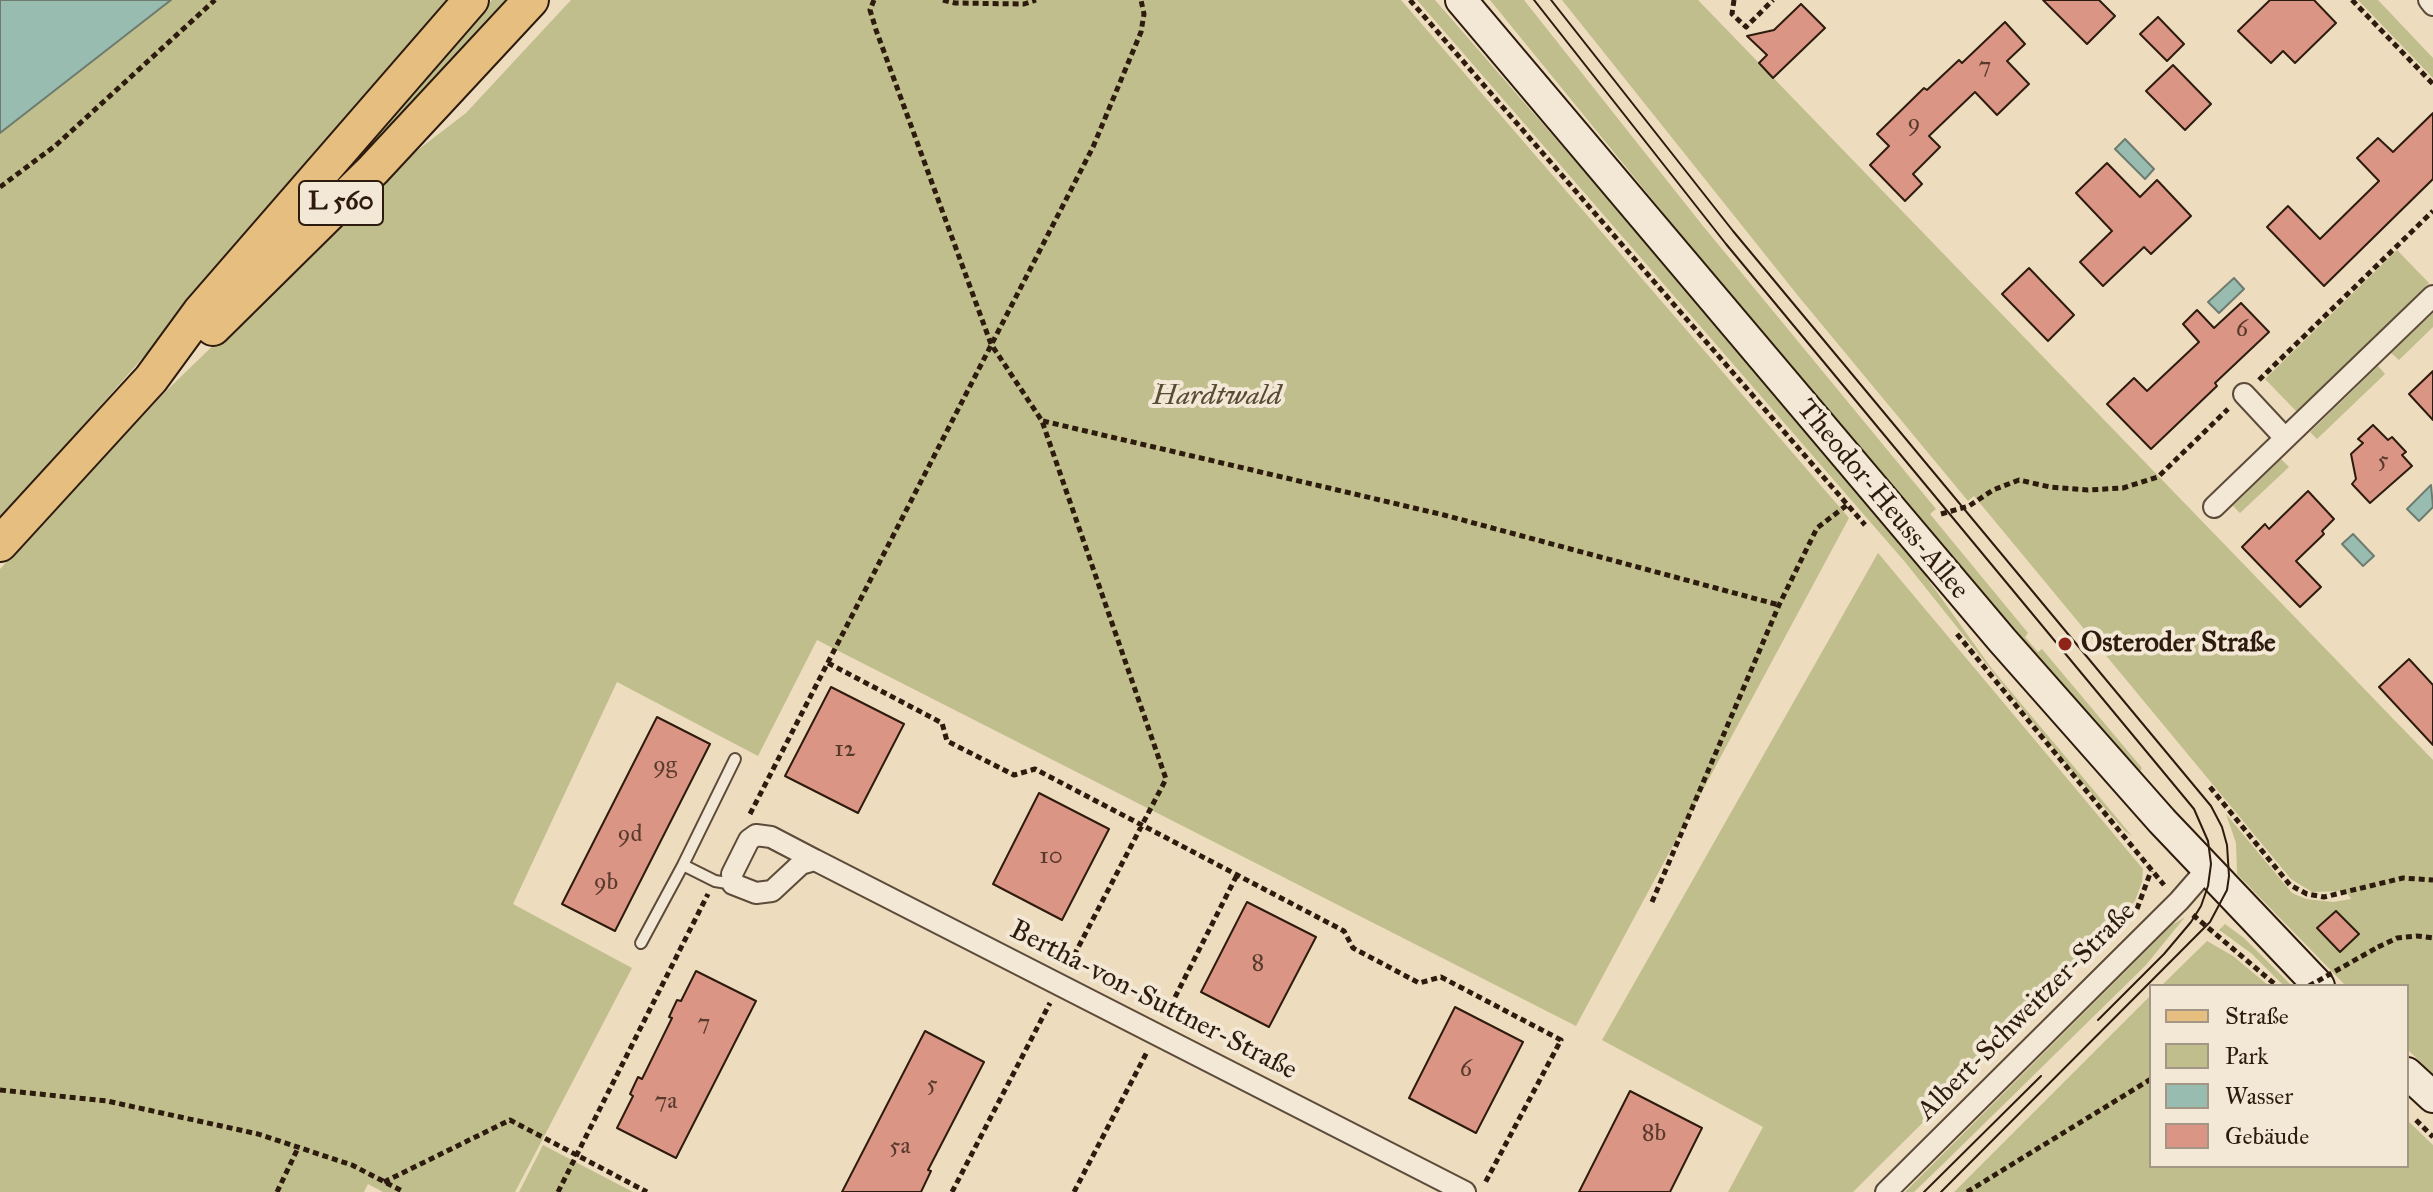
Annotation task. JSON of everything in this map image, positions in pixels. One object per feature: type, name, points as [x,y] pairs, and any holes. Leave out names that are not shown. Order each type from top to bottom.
[{"type":"main road","name":"L 560","points":[[0,544],[151,379],[200,312],[471,0]]},
{"type":"main road","name":"L 560","points":[[151,379],[215,327],[309,234],[435,105],[531,0]]},
{"type":"main road","name":"Theodor-Heuss-Allee","points":[[1461,0],[2002,640],[2207,869],[2317,984]]},
{"type":"main road","points":[[2409,1075],[2433,1097]]},
{"type":"street","points":[[2429,0],[2433,5]]},
{"type":"street","points":[[2214,507],[2433,296]]},
{"type":"street","points":[[2244,394],[2285,438]]},
{"type":"street","name":"Bertha-von-Suttner-Straße","points":[[724,882],[732,874],[749,840],[756,835],[771,837],[1465,1192]]},
{"type":"street","points":[[724,882],[756,893],[772,891],[801,864],[815,860]]},
{"type":"street","name":"Albert-Schweitzer-Straße","points":[[1886,1192],[2179,901],[2207,869]]},
{"type":"lane","points":[[641,943],[735,759]]},
{"type":"lane","points":[[683,865],[724,882]]},
{"type":"path","points":[[0,187],[55,146],[215,0]]},
{"type":"path","points":[[874,0],[870,10],[876,30],[991,344],[1042,421],[1166,779],[952,1192]]},
{"type":"path","points":[[943,0],[955,3],[1024,4],[1036,0]]},
{"type":"path","points":[[747,818],[1093,147],[1141,32],[1144,14],[1141,0]]},
{"type":"path","points":[[1410,0],[1875,536]]},
{"type":"path","points":[[1734,0],[1732,14],[1746,27],[1773,0]]},
{"type":"path","points":[[2352,0],[2433,84]]},
{"type":"path","points":[[1941,514],[1969,506],[1993,490],[2019,480],[2050,487],[2088,490],[2123,488],[2158,477],[2433,211]]},
{"type":"path","points":[[1042,421],[1444,515],[1779,605]]},
{"type":"path","points":[[1652,902],[1779,605],[1817,528],[1847,505]]},
{"type":"path","points":[[1951,626],[2179,901],[2275,984]]},
{"type":"path","points":[[828,663],[942,723],[947,741],[1014,775],[1035,769],[1344,931],[1353,948],[1419,983],[1441,977],[1561,1040],[1481,1192]]},
{"type":"path","points":[[2210,787],[2290,885],[2307,894],[2324,897],[2403,878],[2433,880]]},
{"type":"path","points":[[1074,1192],[1238,873]]},
{"type":"path","points":[[558,1192],[724,882]]},
{"type":"path","points":[[2313,984],[2397,938],[2433,938]]},
{"type":"path","points":[[1967,1192],[1972,1186],[2149,1080]]},
{"type":"path","points":[[0,1090],[107,1101],[258,1134],[352,1165],[404,1192]]},
{"type":"path","points":[[2409,1113],[2433,1137]]},
{"type":"path","points":[[384,1182],[510,1120],[647,1192]]},
{"type":"path","points":[[277,1192],[298,1148]]},
{"type":"green space","points":[[171,0],[450,0],[241,246],[0,520],[0,133]]},
{"type":"green space","points":[[492,0],[512,0],[349,171],[346,170],[345,167]]},
{"type":"green space","name":"Hardtwald","points":[[571,0],[1401,0],[1849,518],[1576,1026],[817,640],[758,756],[617,682],[513,904],[632,968],[515,1192],[383,1192],[368,1184],[364,1192],[0,1192],[0,569],[165,392],[406,159],[466,113]]},
{"type":"green space","points":[[1417,0],[1435,0],[1622,215],[1922,571],[1992,669],[2132,836],[2071,770],[1905,562]]},
{"type":"green space","points":[[1490,0],[1524,0],[1703,226],[1936,509],[1930,514],[2028,633],[2025,637],[2038,652],[2042,649],[2142,768],[2140,771],[1990,607],[1813,397]]},
{"type":"green space","points":[[1562,0],[1698,0],[2433,760],[2433,1074],[2409,1051],[2409,984],[2344,984],[2237,874],[2236,843],[2226,814],[2292,893],[2306,899],[2333,902],[2351,899],[2346,891],[2312,892],[2291,879],[1974,496],[1968,501],[1799,297]],"holes":[[[2336,911],[2359,934],[2340,952],[2318,928]]]},
{"type":"green space","points":[[2358,0],[2378,0],[2433,58],[2433,78]]},
{"type":"green space","points":[[2397,250],[2429,283],[2297,412],[2265,379]]},
{"type":"green space","points":[[2433,313],[2433,327],[2399,360],[2391,353]]},
{"type":"green space","points":[[2378,366],[2385,374],[2317,439],[2310,432]]},
{"type":"green space","points":[[2281,459],[2289,467],[2240,513],[2233,506]]},
{"type":"green space","points":[[1878,553],[2143,869],[2142,882],[2135,901],[2041,1005],[1853,1192],[1728,1192],[1763,1127],[1602,1040]]},
{"type":"green space","points":[[2185,917],[2146,965],[1914,1192],[1905,1192],[2172,925]]},
{"type":"green space","points":[[2225,924],[2244,938],[2290,984],[2282,984],[2252,954],[2219,930]]},
{"type":"green space","points":[[2207,941],[2233,956],[2267,984],[2163,984]]},
{"type":"green space","points":[[2149,997],[2149,1168],[2409,1168],[2409,1122],[2433,1145],[2433,1192],[1954,1192]]},
{"type":"green space","points":[[543,1145],[633,1192],[519,1192]]},
{"type":"water","points":[[0,0],[171,0],[0,133]]},
{"type":"water","points":[[2125,139],[2154,169],[2145,179],[2115,149]]},
{"type":"water","points":[[2234,278],[2244,289],[2219,313],[2208,302]]},
{"type":"water","points":[[2431,485],[2433,507],[2419,521],[2407,509]]},
{"type":"water","points":[[2353,534],[2374,556],[2363,566],[2342,544]]},
{"type":"building","points":[[2043,0],[2099,0],[2115,16],[2087,44]]},
{"type":"building","points":[[2270,0],[2314,0],[2336,23],[2295,63],[2283,51],[2271,63],[2238,31]]},
{"type":"building","points":[[1801,4],[1825,28],[1773,78],[1759,63],[1767,55],[1747,36],[1774,30]]},
{"type":"building","points":[[2158,17],[2184,44],[2167,61],[2140,34]]},
{"type":"building","points":[[2005,22],[2025,44],[2007,61],[2029,84],[1997,115],[1975,92],[1929,136],[1940,147],[1913,174],[1922,184],[1905,201],[1870,165],[1889,146],[1877,134],[1924,88],[1927,90],[1959,60],[1962,63]]},
{"type":"building","points":[[2173,65],[2211,104],[2185,130],[2146,91]]},
{"type":"building","points":[[2433,113],[2433,179],[2324,286],[2267,227],[2288,206],[2320,239],[2379,181],[2357,158],[2378,138],[2393,152]]},
{"type":"building","points":[[2107,163],[2140,197],[2157,180],[2191,216],[2151,254],[2144,247],[2103,286],[2080,262],[2112,231],[2076,193]]},
{"type":"building","points":[[2029,268],[2074,315],[2048,341],[2002,294]]},
{"type":"building","points":[[2241,303],[2269,332],[2151,449],[2107,404],[2134,378],[2147,391],[2199,342],[2183,324],[2197,310],[2214,328]]},
{"type":"building","points":[[2433,371],[2433,420],[2409,394]]},
{"type":"building","points":[[2373,425],[2388,440],[2392,437],[2406,452],[2402,455],[2412,466],[2370,503],[2352,484],[2356,479],[2351,454],[2363,443],[2358,439]]},
{"type":"building","points":[[2308,491],[2334,519],[2322,531],[2324,534],[2296,561],[2321,587],[2300,607],[2242,547],[2265,524],[2269,529]]},
{"type":"building","points":[[2409,659],[2433,685],[2433,745],[2379,687]]},
{"type":"building","points":[[831,687],[904,724],[858,813],[785,776]]},
{"type":"building","points":[[657,717],[710,744],[615,931],[562,904]]},
{"type":"building","points":[[1039,793],[1109,829],[1062,920],[993,884]]},
{"type":"building","points":[[1247,902],[1316,937],[1269,1027],[1201,992]]},
{"type":"building","points":[[2336,911],[2359,934],[2340,952],[2317,928]]},
{"type":"building","points":[[696,971],[756,1001],[676,1158],[617,1128],[633,1096],[630,1094],[638,1077],[642,1079],[672,1018],[669,1017],[677,1000],[681,1001]]},
{"type":"building","points":[[1455,1007],[1523,1042],[1476,1133],[1409,1098]]},
{"type":"building","points":[[925,1031],[984,1062],[928,1170],[931,1171],[921,1192],[842,1192]]},
{"type":"building","points":[[1630,1091],[1702,1128],[1670,1192],[1579,1192]]},
{"type":"tram line","points":[[1534,0],[1726,244],[2194,809],[2208,841],[2211,864],[2201,906],[2164,954],[2098,1020]]},
{"type":"tram line","points":[[1551,0],[1733,231],[2211,806],[2222,827],[2227,845],[2229,876],[2227,890],[2210,922],[1941,1192]]},
{"type":"tram line","points":[[1924,1192],[2041,1076]]},
{"type":"place","name":"Osteroder Straße","points":[[2065,644]]}]
